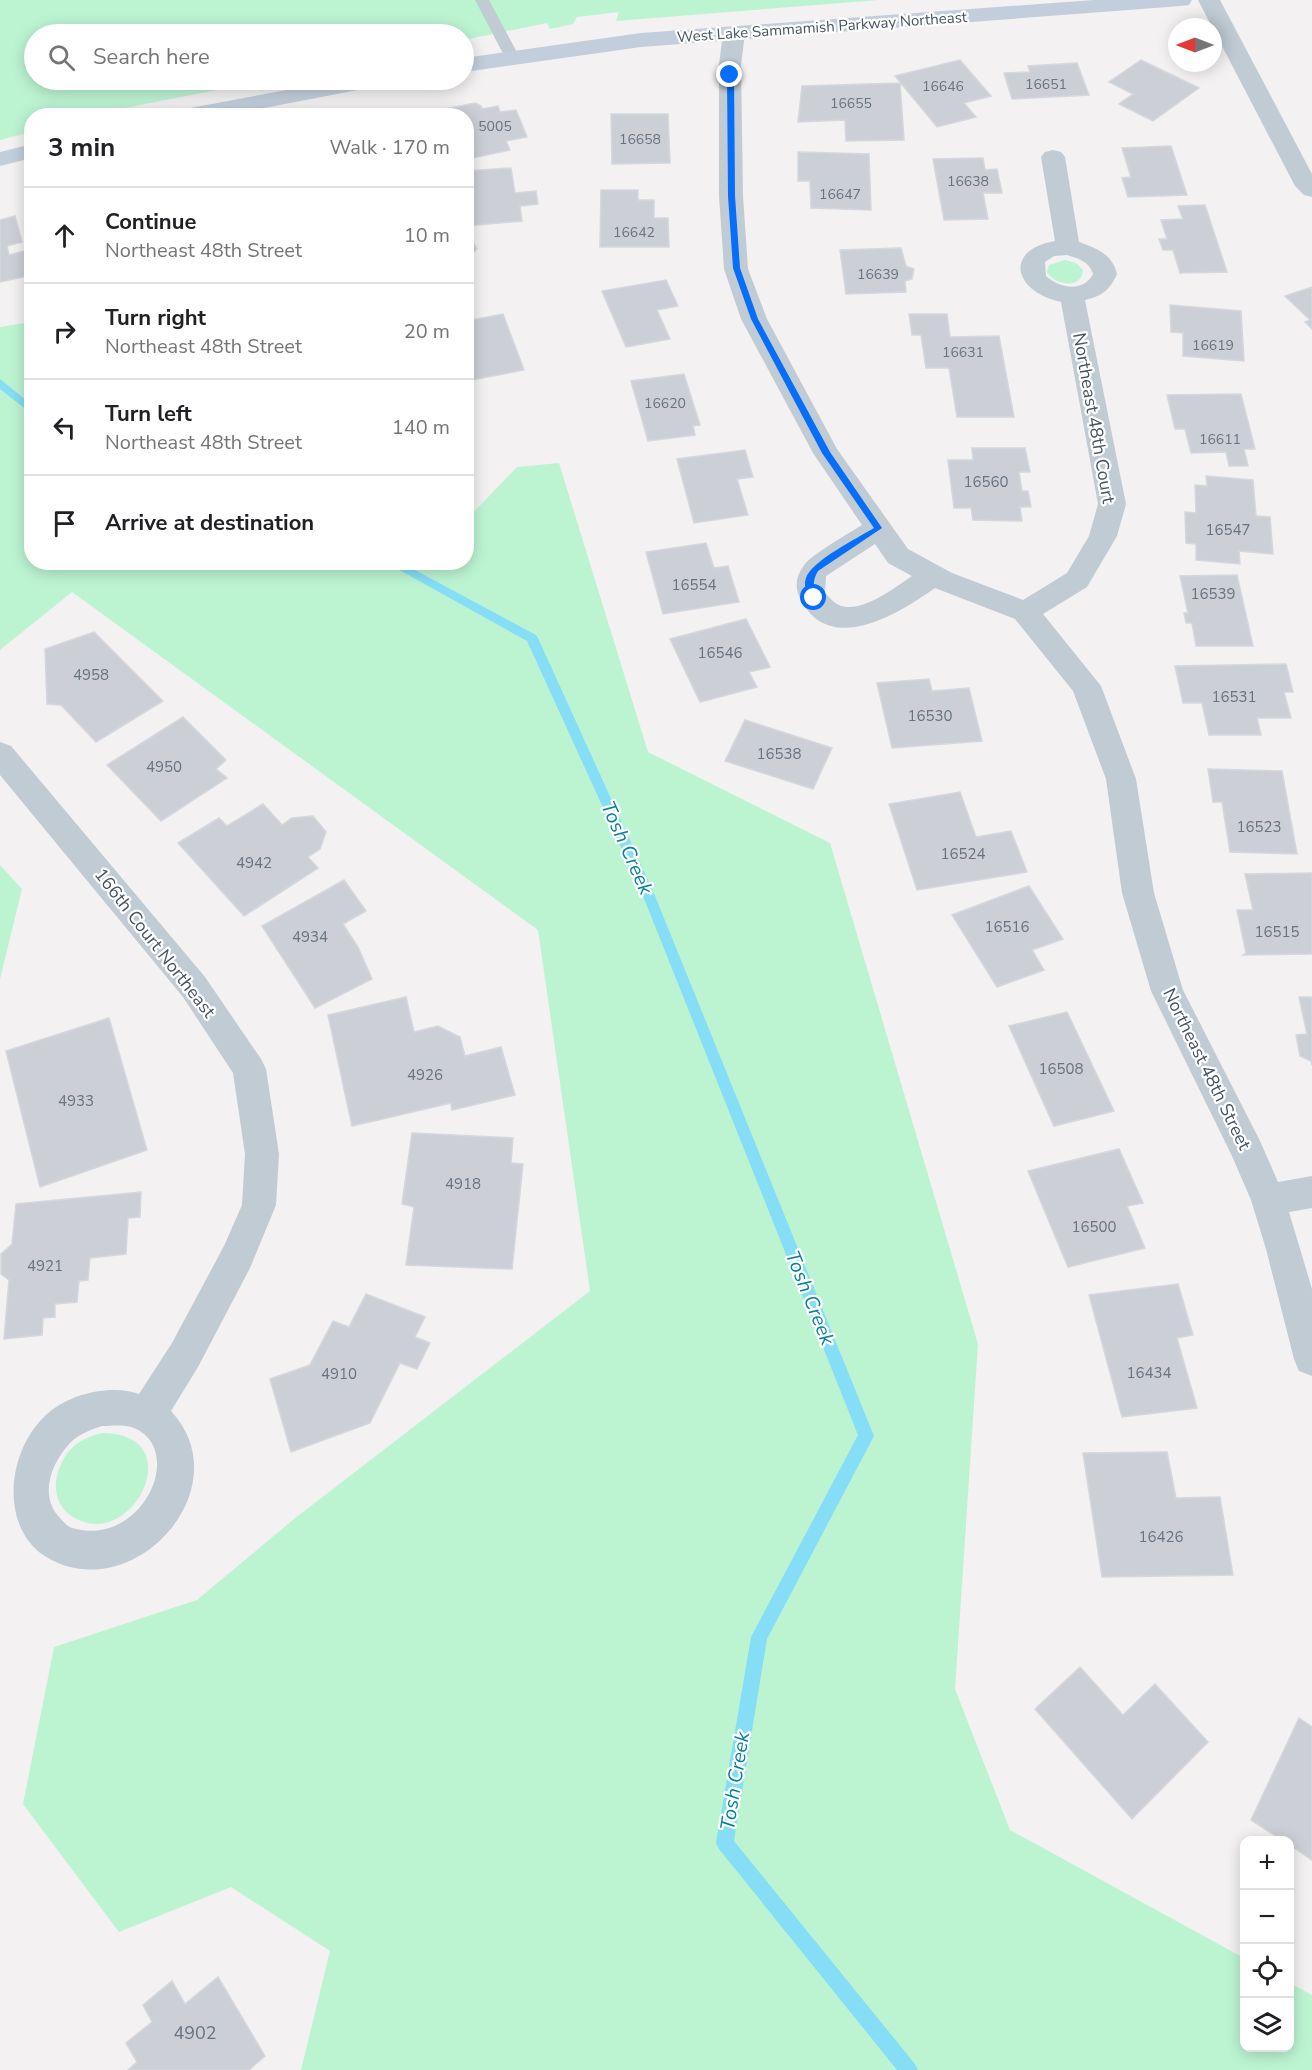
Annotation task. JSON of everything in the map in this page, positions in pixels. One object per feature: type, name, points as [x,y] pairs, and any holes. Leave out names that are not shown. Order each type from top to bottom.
[{"type":"main road","name":"West Lake Sammamish Parkway Northeast","points":[[474,64],[641,40],[1181,0]]},
{"type":"main road","points":[[217,108],[288,90]]},
{"type":"main road","points":[[0,159],[24,153]]},
{"type":"street","points":[[1209,0],[1230,45],[1307,186],[1312,190]]},
{"type":"street","name":"Northeast 48th Street","points":[[734,33],[730,65],[731,196],[736,268],[754,319],[826,453],[898,556],[934,575],[1025,612],[1086,686],[1121,779],[1138,893],[1167,991],[1248,1152],[1268,1200],[1284,1249],[1312,1359]]},
{"type":"street","points":[[1053,157],[1068,247]]},
{"type":"street","points":[[1068,247],[1091,254],[1104,267],[1106,275],[1104,282],[1098,288],[1088,293],[1072,295],[1053,292],[1035,280],[1031,271],[1032,264],[1044,251],[1068,247]]},
{"type":"street","name":"Northeast 48th Court","points":[[1025,612],[1077,580],[1104,537],[1112,504],[1072,295]]},
{"type":"street","points":[[878,528],[816,569],[810,578],[809,588],[821,607],[844,617],[868,616],[934,575]]},
{"type":"street","name":"166th Court Northeast","points":[[0,754],[194,987],[249,1069],[262,1154],[260,1205],[237,1256],[185,1355],[147,1415]]},
{"type":"street","points":[[1268,1200],[1312,1192]]},
{"type":"lane","points":[[482,0],[512,58]]},
{"type":"green space","points":[[0,0],[879,0],[616,21],[619,12],[577,17],[573,24],[550,29],[547,23],[474,38],[474,24],[24,24],[24,90],[216,90],[125,108],[24,108],[24,134],[0,140]]},
{"type":"green space","points":[[1065,260],[1076,263],[1083,270],[1078,281],[1061,282],[1055,280],[1047,272],[1049,265]]},
{"type":"green space","points":[[24,323],[24,570],[474,570],[474,512],[517,467],[559,463],[648,752],[830,843],[978,1344],[955,1689],[1010,1830],[1240,1956],[1240,2052],[1294,2052],[1294,1985],[1312,1995],[1312,2070],[301,2070],[330,1951],[231,1887],[119,1932],[23,1804],[54,1647],[197,1600],[294,1519],[590,1291],[538,930],[72,592],[0,650],[0,327]]},
{"type":"green space","points":[[0,865],[22,889],[0,979]]},
{"type":"green space","points":[[102,1433],[130,1438],[144,1452],[148,1470],[143,1490],[131,1508],[113,1520],[92,1524],[70,1515],[63,1508],[58,1499],[56,1480],[67,1453],[84,1440]]},
{"type":"building","points":[[960,60],[991,96],[964,103],[976,117],[937,127],[895,76]]},
{"type":"building","points":[[1141,60],[1199,88],[1153,121],[1119,104],[1133,94],[1109,82]]},
{"type":"building","points":[[1077,63],[1089,95],[1012,99],[1004,73],[1030,72],[1028,66]]},
{"type":"building","points":[[900,83],[904,140],[846,141],[845,120],[798,122],[802,86]]},
{"type":"building","points":[[475,103],[482,109],[498,106],[500,112],[516,110],[527,137],[506,141],[510,150],[474,158],[474,108],[450,108]]},
{"type":"building","points":[[611,114],[668,114],[670,163],[612,164]]},
{"type":"building","points":[[1171,146],[1187,195],[1128,197],[1122,178],[1131,177],[1122,148]]},
{"type":"building","points":[[798,152],[869,154],[871,210],[811,208],[810,181],[798,181]]},
{"type":"building","points":[[983,158],[985,170],[997,169],[1002,193],[983,193],[988,219],[944,220],[933,159]]},
{"type":"building","points":[[511,168],[515,193],[536,191],[538,204],[520,206],[522,221],[474,225],[474,170]]},
{"type":"building","points":[[601,190],[638,190],[638,200],[654,200],[654,218],[668,218],[669,247],[600,247]]},
{"type":"building","points":[[1205,205],[1227,272],[1180,273],[1173,250],[1163,250],[1159,239],[1167,239],[1161,220],[1183,219],[1178,206]]},
{"type":"building","points":[[15,216],[22,242],[7,246],[9,255],[24,251],[24,277],[0,282],[0,220]]},
{"type":"building","points":[[901,248],[906,266],[914,269],[912,279],[905,281],[906,292],[846,294],[840,250]]},
{"type":"building","points":[[666,280],[678,306],[657,310],[670,339],[626,347],[602,291]]},
{"type":"building","points":[[1312,287],[1312,329],[1305,322],[1310,320],[1285,296]]},
{"type":"building","points":[[1170,305],[1241,311],[1244,361],[1183,356],[1183,333],[1171,332]]},
{"type":"building","points":[[503,314],[524,370],[474,379],[474,319]]},
{"type":"building","points":[[909,314],[947,314],[950,337],[999,336],[1014,417],[957,417],[949,368],[926,368],[921,335],[912,335]]},
{"type":"building","points":[[684,374],[700,425],[693,426],[695,435],[648,441],[631,381]]},
{"type":"building","points":[[1241,394],[1255,449],[1244,449],[1248,466],[1229,466],[1226,452],[1191,453],[1185,429],[1175,429],[1167,395]]},
{"type":"building","points":[[972,448],[1025,448],[1030,472],[1019,472],[1022,491],[1028,491],[1031,507],[1020,507],[1022,521],[973,520],[971,508],[954,508],[948,460],[973,460]]},
{"type":"building","points":[[745,450],[753,477],[737,479],[748,515],[694,523],[677,459]]},
{"type":"building","points":[[1206,476],[1253,480],[1256,516],[1270,517],[1273,554],[1239,551],[1240,564],[1196,560],[1196,544],[1186,543],[1185,512],[1196,513],[1195,485],[1207,486]]},
{"type":"building","points":[[706,543],[714,568],[728,566],[739,602],[663,614],[646,552]]},
{"type":"building","points":[[1237,575],[1253,646],[1196,646],[1192,623],[1186,623],[1184,613],[1188,613],[1180,576]]},
{"type":"building","points":[[746,619],[770,667],[749,672],[757,687],[700,702],[670,639]]},
{"type":"building","points":[[94,632],[163,701],[96,742],[61,705],[47,704],[45,649]]},
{"type":"building","points":[[1286,664],[1293,692],[1284,692],[1291,718],[1257,718],[1261,735],[1209,735],[1202,703],[1183,703],[1175,666]]},
{"type":"building","points":[[929,679],[932,691],[969,688],[982,741],[892,748],[877,683]]},
{"type":"building","points":[[183,717],[226,760],[216,769],[227,778],[161,821],[107,765]]},
{"type":"building","points":[[745,720],[832,748],[813,789],[725,761]]},
{"type":"building","points":[[1208,769],[1282,771],[1297,854],[1230,852],[1222,802],[1213,802]]},
{"type":"building","points":[[960,792],[976,837],[1011,831],[1027,872],[917,890],[889,804]]},
{"type":"building","points":[[263,804],[282,825],[292,818],[313,816],[326,832],[320,849],[308,857],[318,868],[244,916],[178,843],[219,818],[227,826]]},
{"type":"building","points":[[1312,873],[1312,954],[1243,955],[1246,953],[1237,910],[1253,910],[1245,874]]},
{"type":"building","points":[[344,880],[366,911],[343,924],[358,947],[372,979],[315,1008],[262,926]]},
{"type":"building","points":[[1029,886],[1063,939],[1032,950],[1044,970],[997,987],[952,915]]},
{"type":"building","points":[[406,997],[414,1032],[438,1026],[460,1037],[465,1056],[501,1047],[515,1095],[452,1110],[451,1103],[352,1126],[328,1015]]},
{"type":"building","points":[[1299,997],[1312,997],[1312,1065],[1311,1061],[1300,1056],[1296,1035],[1307,1034]]},
{"type":"building","points":[[1067,1012],[1114,1111],[1054,1126],[1009,1026]]},
{"type":"building","points":[[109,1018],[147,1150],[40,1187],[6,1051]]},
{"type":"building","points":[[412,1133],[513,1138],[511,1163],[523,1164],[512,1269],[406,1265],[414,1207],[402,1204]]},
{"type":"building","points":[[1119,1149],[1143,1203],[1127,1206],[1145,1248],[1068,1267],[1028,1171]]},
{"type":"building","points":[[141,1192],[140,1217],[128,1218],[126,1254],[90,1258],[88,1280],[79,1281],[77,1302],[55,1304],[55,1317],[43,1318],[42,1335],[4,1339],[9,1280],[1,1274],[1,1254],[12,1244],[16,1204]]},
{"type":"building","points":[[1178,1284],[1193,1335],[1177,1338],[1197,1408],[1122,1417],[1089,1295]]},
{"type":"building","points":[[366,1294],[425,1317],[415,1337],[430,1343],[417,1369],[400,1363],[370,1423],[291,1452],[270,1379],[310,1365],[333,1321],[349,1327]]},
{"type":"building","points":[[1167,1452],[1176,1498],[1220,1497],[1233,1575],[1102,1577],[1083,1453]]},
{"type":"building","points":[[1080,1667],[1123,1715],[1155,1684],[1208,1742],[1132,1819],[1035,1709]]},
{"type":"building","points":[[1299,1718],[1312,1727],[1312,1860],[1294,1848],[1294,1836],[1276,1836],[1251,1820]]},
{"type":"building","points":[[218,1977],[265,2056],[249,2070],[128,2070],[137,2062],[126,2043],[152,2022],[143,2005],[172,1981],[185,2004]]},
{"type":"waterway","name":"Tosh Creek","points":[[0,383],[24,404]]},
{"type":"waterway","name":"Tosh Creek","points":[[405,570],[532,638],[647,891],[866,1436],[759,1637],[725,1843],[909,2070]]},
{"type":"route","points":[[730,75],[731,196],[736,268],[754,319],[826,453],[878,528],[824,561],[816,569],[810,578],[809,588],[814,598]]}]
